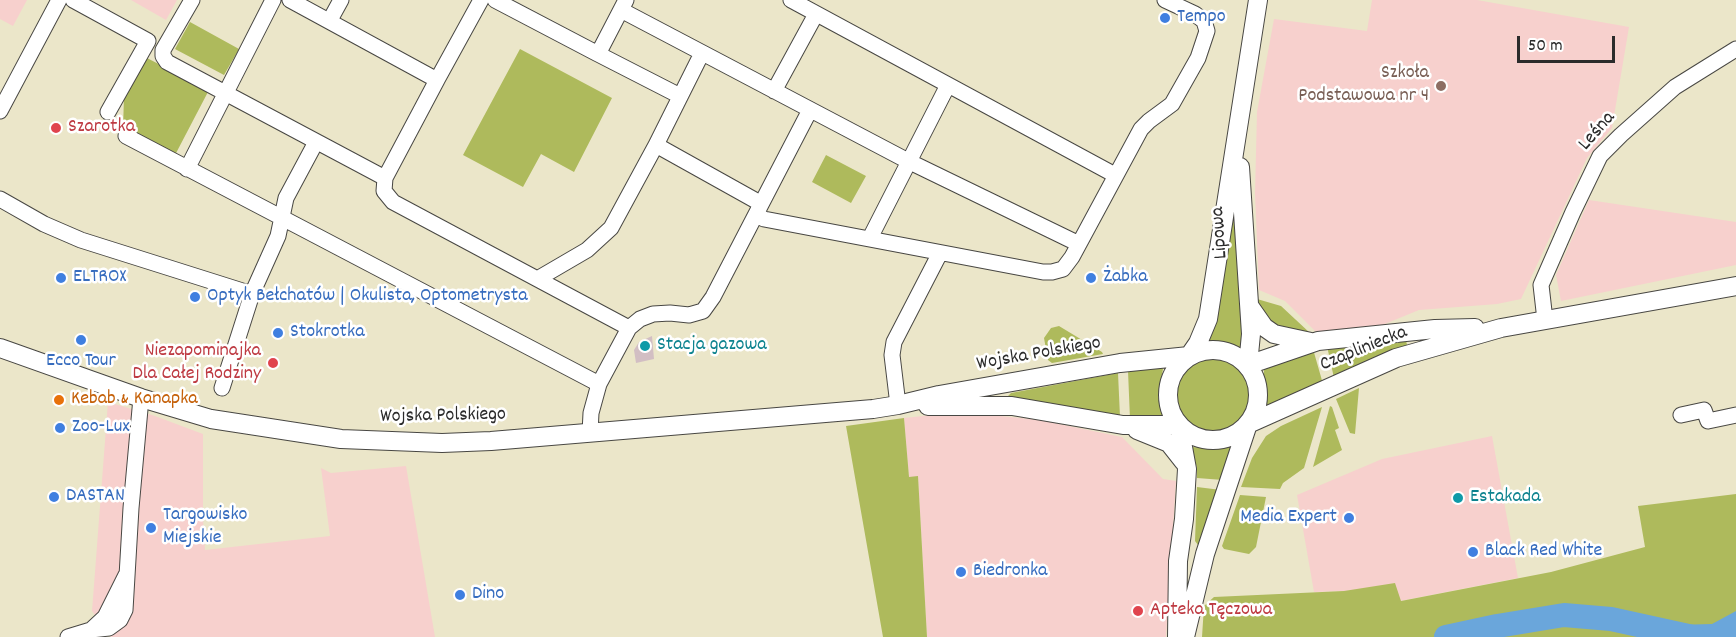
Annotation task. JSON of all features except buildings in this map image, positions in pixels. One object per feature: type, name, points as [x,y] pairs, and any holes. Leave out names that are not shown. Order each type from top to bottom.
[{"type":"street","points":[[0,111],[59,0]]},
{"type":"street","points":[[73,0],[148,41],[108,112]]},
{"type":"street","points":[[192,0],[165,47],[163,56],[167,62],[385,178]]},
{"type":"street","points":[[187,169],[273,0]]},
{"type":"street","points":[[290,0],[437,80]]},
{"type":"street","points":[[330,20],[341,0]]},
{"type":"street","points":[[481,0],[385,178],[384,191],[393,202],[629,328]]},
{"type":"street","points":[[495,0],[680,96]]},
{"type":"street","points":[[792,0],[1115,175]]},
{"type":"street","points":[[656,145],[758,209],[764,219],[1052,272],[1064,269],[1142,129],[1172,104],[1198,58],[1207,31],[1204,21],[1196,14],[1165,0]]},
{"type":"street","name":"Lipowa","points":[[1189,356],[1198,343],[1208,319],[1258,0]]},
{"type":"street","points":[[598,54],[624,5],[702,53],[810,110],[908,161],[1079,244]]},
{"type":"street","points":[[774,91],[816,14]]},
{"type":"street","name":"Leśna","points":[[1545,320],[1541,285],[1600,156],[1675,87],[1736,49]]},
{"type":"street","points":[[539,278],[587,250],[611,228],[702,53]]},
{"type":"street","points":[[870,238],[948,85]]},
{"type":"street","name":"Lipowa","points":[[1243,97],[1239,176],[1249,306],[1251,350],[1248,365]]},
{"type":"street","points":[[590,433],[591,413],[599,384],[629,328],[640,319],[653,314],[689,315],[703,310],[713,297],[810,110]]},
{"type":"street","points":[[126,136],[599,384]]},
{"type":"street","points":[[222,388],[252,294],[278,236],[286,198],[316,142]]},
{"type":"street","points":[[0,199],[44,224],[81,240],[252,294]]},
{"type":"street","points":[[898,405],[892,355],[894,342],[940,253]]},
{"type":"street","name":"Czapliniecka","points":[[1248,424],[1396,358],[1501,328],[1736,286]]},
{"type":"street","points":[[1249,306],[1264,327],[1274,334],[1314,342]]},
{"type":"street","name":"Czapliniecka","points":[[1248,365],[1314,342],[1435,329],[1501,328]]},
{"type":"street","name":"Wojska Polskiego","points":[[0,348],[141,398],[211,419],[341,439],[442,443],[590,433],[898,405],[1012,406],[1123,425],[1179,425]]},
{"type":"street","points":[[1185,637],[1205,554],[1248,424],[1254,414],[1258,401],[1258,388],[1248,365],[1227,351],[1214,349],[1201,351],[1189,356],[1179,364],[1168,388],[1168,402],[1179,425],[1189,434],[1200,439],[1226,438],[1238,433],[1248,424]]},
{"type":"street","name":"Wojska Polskiego","points":[[898,405],[939,394],[1120,363],[1189,356]]},
{"type":"street","points":[[68,637],[91,630],[105,617],[127,573],[141,398]]},
{"type":"street","points":[[1681,415],[1704,410],[1707,421],[1736,415]]},
{"type":"street","points":[[1123,425],[1169,443],[1181,457],[1187,470]]},
{"type":"street","points":[[1177,637],[1178,561],[1184,519],[1187,470],[1179,425]]},
{"type":"shaded area","points":[[0,0],[27,0],[13,26],[0,19]]},
{"type":"shaded area","points":[[131,0],[177,0],[166,20]]},
{"type":"shaded area","points":[[1372,0],[1477,0],[1629,27],[1612,128],[1587,158],[1521,299],[1497,304],[1419,310],[1380,326],[1317,333],[1285,301],[1259,290],[1255,193],[1257,112],[1274,19],[1367,31]]},
{"type":"shaded area","points":[[1589,200],[1736,222],[1736,265],[1561,301],[1556,275]]},
{"type":"shaded area","points":[[652,336],[654,359],[636,363],[634,350],[639,342]]},
{"type":"shaded area","name":"Targowisko Miejskie","points":[[108,402],[203,434],[205,550],[330,536],[321,468],[331,473],[406,466],[435,637],[111,637],[92,611]]},
{"type":"shaded area","points":[[962,412],[1040,420],[1122,437],[1163,479],[1176,481],[1166,637],[927,637],[918,477],[909,477],[904,418]]},
{"type":"shaded area","points":[[1492,436],[1518,578],[1400,601],[1344,591],[1314,592],[1297,495],[1382,459]]},
{"type":"green space","points":[[190,22],[239,49],[224,75],[175,49]]},
{"type":"green space","points":[[520,49],[612,98],[574,172],[541,154],[523,187],[463,155]]},
{"type":"green space","points":[[145,57],[209,90],[174,157],[123,130],[124,96]]},
{"type":"green space","points":[[826,155],[866,176],[851,203],[812,182]]},
{"type":"green space","points":[[1231,221],[1236,222],[1243,352],[1224,343],[1208,342]]},
{"type":"green space","points":[[1257,299],[1281,306],[1310,333],[1281,330],[1260,312]]},
{"type":"green space","points":[[1059,326],[1103,354],[1052,363],[1048,360],[1044,338],[1051,328]]},
{"type":"green space","points":[[1406,340],[1407,345],[1334,378],[1327,346]]},
{"type":"green space","points":[[1313,349],[1323,384],[1264,409],[1264,365]]},
{"type":"green space","points":[[1206,357],[1220,357],[1234,363],[1244,373],[1250,387],[1248,408],[1234,425],[1220,431],[1206,431],[1192,425],[1182,415],[1176,401],[1176,387],[1182,373],[1192,363]]},
{"type":"green space","points":[[1160,365],[1163,369],[1158,397],[1164,418],[1130,419],[1128,371]]},
{"type":"green space","points":[[1118,373],[1120,417],[1008,396],[1011,393]]},
{"type":"green space","points":[[1359,388],[1355,434],[1350,433],[1336,399]]},
{"type":"green space","points":[[1330,406],[1339,428],[1335,430],[1342,450],[1313,467]]},
{"type":"green space","points":[[1322,407],[1304,468],[1283,483],[1280,489],[1241,487],[1252,458],[1266,436],[1281,426]]},
{"type":"green space","points":[[904,418],[909,477],[918,476],[927,637],[883,637],[846,426]]},
{"type":"green space","points":[[1233,446],[1223,480],[1197,478],[1193,447],[1219,449]]},
{"type":"green space","points":[[1197,487],[1221,490],[1202,541],[1198,545],[1195,541]]},
{"type":"green space","points":[[1736,494],[1736,637],[1202,637],[1204,606],[1214,597],[1344,591],[1395,583],[1401,601],[1551,572],[1645,547],[1638,506]]},
{"type":"green space","points":[[1240,495],[1266,497],[1256,547],[1249,554],[1224,549],[1222,546]]},
{"type":"water","points":[[1736,611],[1736,637],[1674,637],[1672,632],[1675,625],[1712,624]]},
{"type":"waterway","points":[[1446,637],[1564,615],[1611,619],[1693,637]]},
{"type":"place","name":"Tempo","points":[[1165,18]]},
{"type":"place","name":"Szkoła Podstawowa nr 4","points":[[1441,86]]},
{"type":"place","name":"Szarotka","points":[[56,128]]},
{"type":"place","name":"ELTROX","points":[[61,278]]},
{"type":"place","name":"Żabka","points":[[1091,278]]},
{"type":"place","name":"Optyk Bełchatów | Okulista, Optometrysta","points":[[195,297]]},
{"type":"place","name":"Stokrotka","points":[[278,333]]},
{"type":"place","name":"Ecco Tour","points":[[81,340]]},
{"type":"place","name":"Stacja gazowa","points":[[645,346]]},
{"type":"place","name":"Niezapominajka Dla Całej Rodziny","points":[[273,363]]},
{"type":"place","name":"Kebab & Kanapka","points":[[59,400]]},
{"type":"place","name":"Zoo-Lux","points":[[60,428]]},
{"type":"place","name":"DASTAN","points":[[54,497]]},
{"type":"place","name":"Estakada","points":[[1458,498]]},
{"type":"place","name":"Media Expert","points":[[1349,518]]},
{"type":"place","name":"Targowisko Miejskie","points":[[151,528]]},
{"type":"place","name":"Black Red White","points":[[1473,552]]},
{"type":"place","name":"Biedronka","points":[[961,572]]},
{"type":"place","name":"Dino","points":[[460,595]]},
{"type":"place","name":"Apteka Tęczowa","points":[[1138,611]]}]
